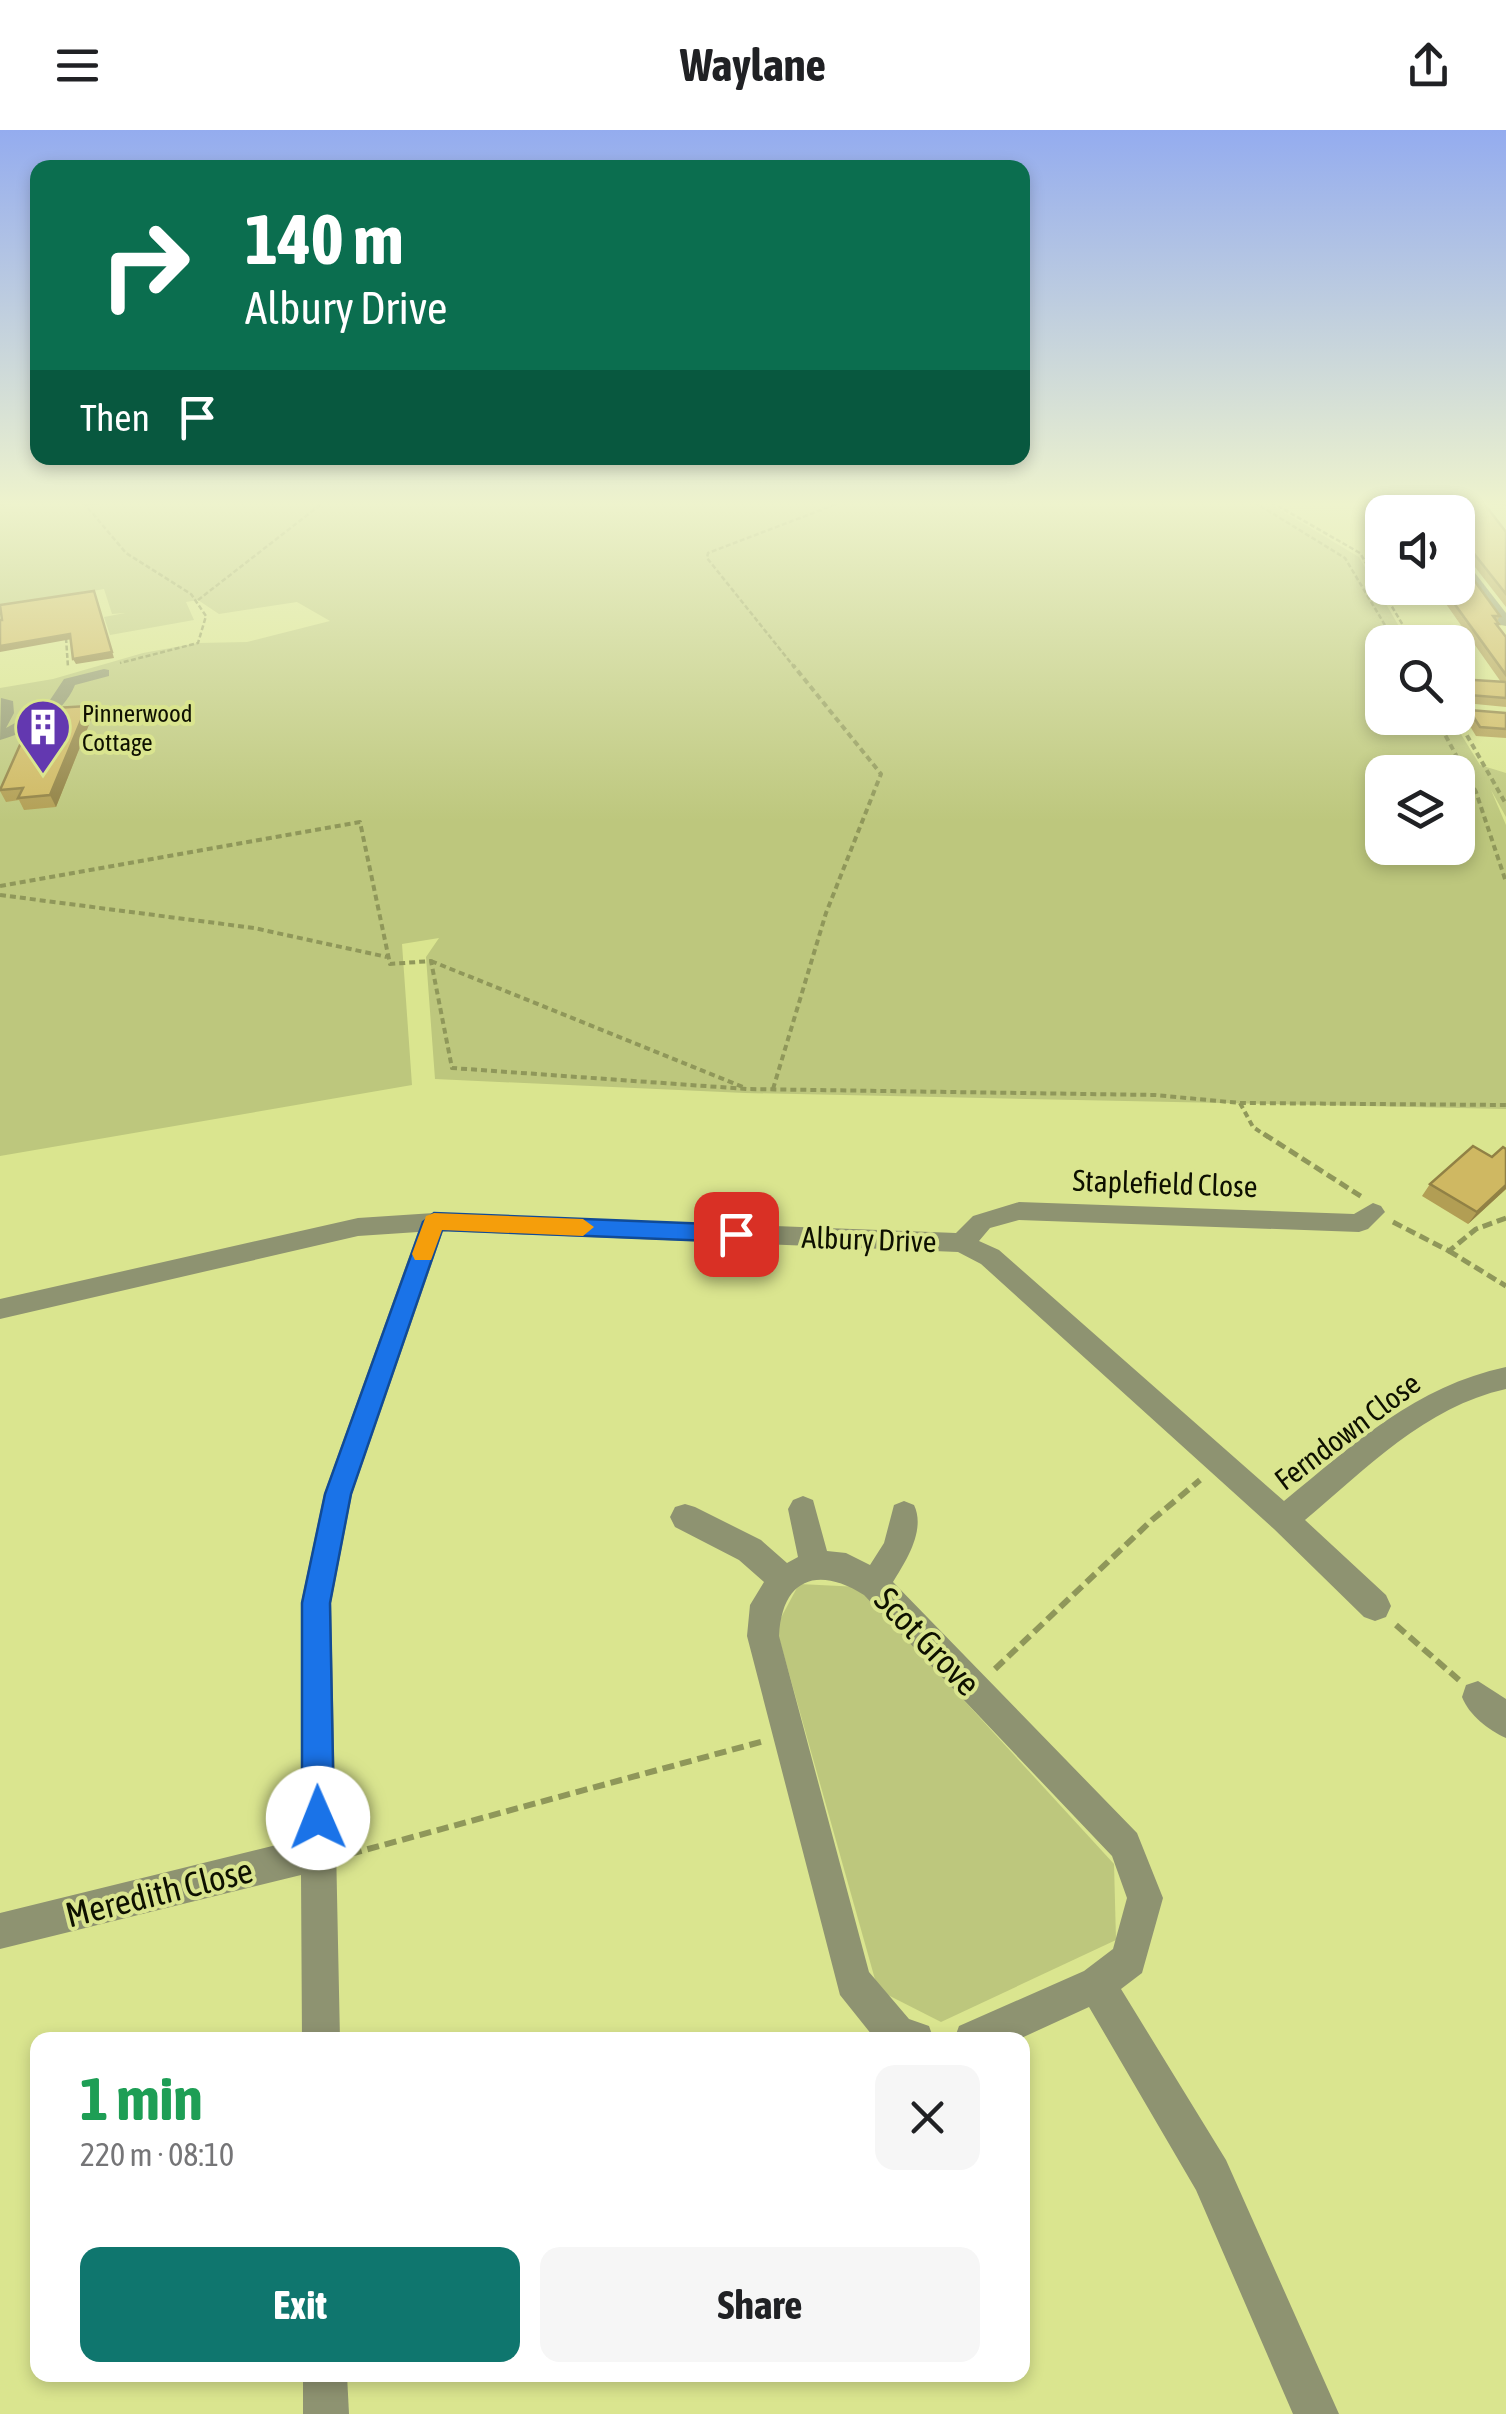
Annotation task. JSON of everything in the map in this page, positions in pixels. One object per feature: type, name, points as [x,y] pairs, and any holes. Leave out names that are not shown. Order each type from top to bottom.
[{"type":"street","points":[[0,735],[42,717],[64,696],[69,682],[108,670]]},
{"type":"street","points":[[0,725],[8,714],[6,701]]},
{"type":"street","name":"Staplefield Close","points":[[962,1243],[982,1222],[1019,1210],[1359,1223],[1374,1212]]},
{"type":"street","points":[[321,2032],[316,1603],[338,1494],[434,1222]]},
{"type":"street","name":"Albury Drive","points":[[0,1309],[358,1227],[434,1222],[962,1243],[990,1258],[1375,1606]]},
{"type":"street","name":"Ferndown Close","points":[[1284,1520],[1426,1405],[1488,1380],[1506,1378]]},
{"type":"street","points":[[803,1510],[815,1564],[784,1580],[765,1605],[762,1636],[853,1982],[895,2032]]},
{"type":"street","points":[[875,1584],[898,1546],[904,1514]]},
{"type":"street","points":[[685,1518],[750,1550],[784,1580]]},
{"type":"street","name":"Scot Grove","points":[[815,1564],[846,1567],[875,1584],[1125,1845],[1145,1898],[1129,1960],[1096,1984],[991,2032]]},
{"type":"street","points":[[1478,1696],[1506,1720]]},
{"type":"street","name":"Meredith Close","points":[[0,1932],[318,1858]]},
{"type":"street","points":[[1096,1984],[1211,2175],[1316,2414]]},
{"type":"street","points":[[325,2382],[326,2414]]},
{"type":"path","points":[[108,670],[198,643],[206,628],[204,609]]},
{"type":"path","points":[[748,609],[880,774],[826,913],[773,1089]]},
{"type":"path","points":[[65,625],[68,676]]},
{"type":"path","points":[[1445,735],[1476,792],[1506,882]]},
{"type":"path","points":[[1467,735],[1506,804]]},
{"type":"path","points":[[0,886],[360,822],[390,964],[430,961],[748,1089]]},
{"type":"path","points":[[0,895],[254,928],[388,958]]},
{"type":"path","points":[[430,961],[452,1068],[748,1089],[1155,1095],[1240,1103],[1506,1105]]},
{"type":"path","points":[[1240,1103],[1253,1127],[1362,1196],[1374,1212],[1450,1251],[1506,1286]]},
{"type":"path","points":[[1450,1251],[1476,1229],[1506,1218]]},
{"type":"path","points":[[974,1688],[1152,1520],[1220,1464]]},
{"type":"path","points":[[1375,1606],[1478,1696]]},
{"type":"path","points":[[318,1858],[786,1735]]},
{"type":"green space","points":[[110,609],[189,609],[194,620],[110,635],[104,617],[125,613],[112,614]]},
{"type":"green space","points":[[211,609],[254,609],[219,614]]},
{"type":"green space","points":[[308,609],[1389,609],[1398,625],[1365,625],[1365,735],[1461,735],[1474,755],[1365,755],[1365,865],[1475,865],[1475,757],[1480,765],[1506,773],[1506,817],[1491,790],[1506,825],[1506,1109],[745,1093],[435,1079],[426,957],[439,938],[402,944],[412,1085],[0,1156],[0,688],[53,679],[143,653],[198,643],[247,642],[330,621]]},
{"type":"green space","points":[[799,1584],[860,1587],[1114,1864],[1116,1940],[941,2022],[878,1990],[776,1627]]},
{"type":"building","points":[[0,609],[99,609],[112,652],[73,659],[70,634],[0,646]]},
{"type":"building","points":[[1458,609],[1495,609],[1500,616],[1493,616],[1496,624],[1506,637],[1506,675],[1475,632],[1475,625],[1470,625]]},
{"type":"building","points":[[1475,680],[1506,682],[1506,698],[1475,695]]},
{"type":"building","points":[[87,706],[50,795],[18,798],[23,788],[0,790],[20,745],[38,744],[55,708]]},
{"type":"building","points":[[1475,710],[1506,713],[1506,729],[1480,727]]},
{"type":"building","points":[[1473,1146],[1492,1157],[1503,1147],[1506,1149],[1506,1185],[1477,1212],[1430,1184]]},
{"type":"slow traffic","points":[[423,1254],[434,1222],[583,1227]]},
{"type":"place","name":"Pinnerwood Cottage","points":[[43,776]]},
{"type":"route","points":[[318,1818],[316,1603],[338,1494],[434,1222],[736,1234]]}]
